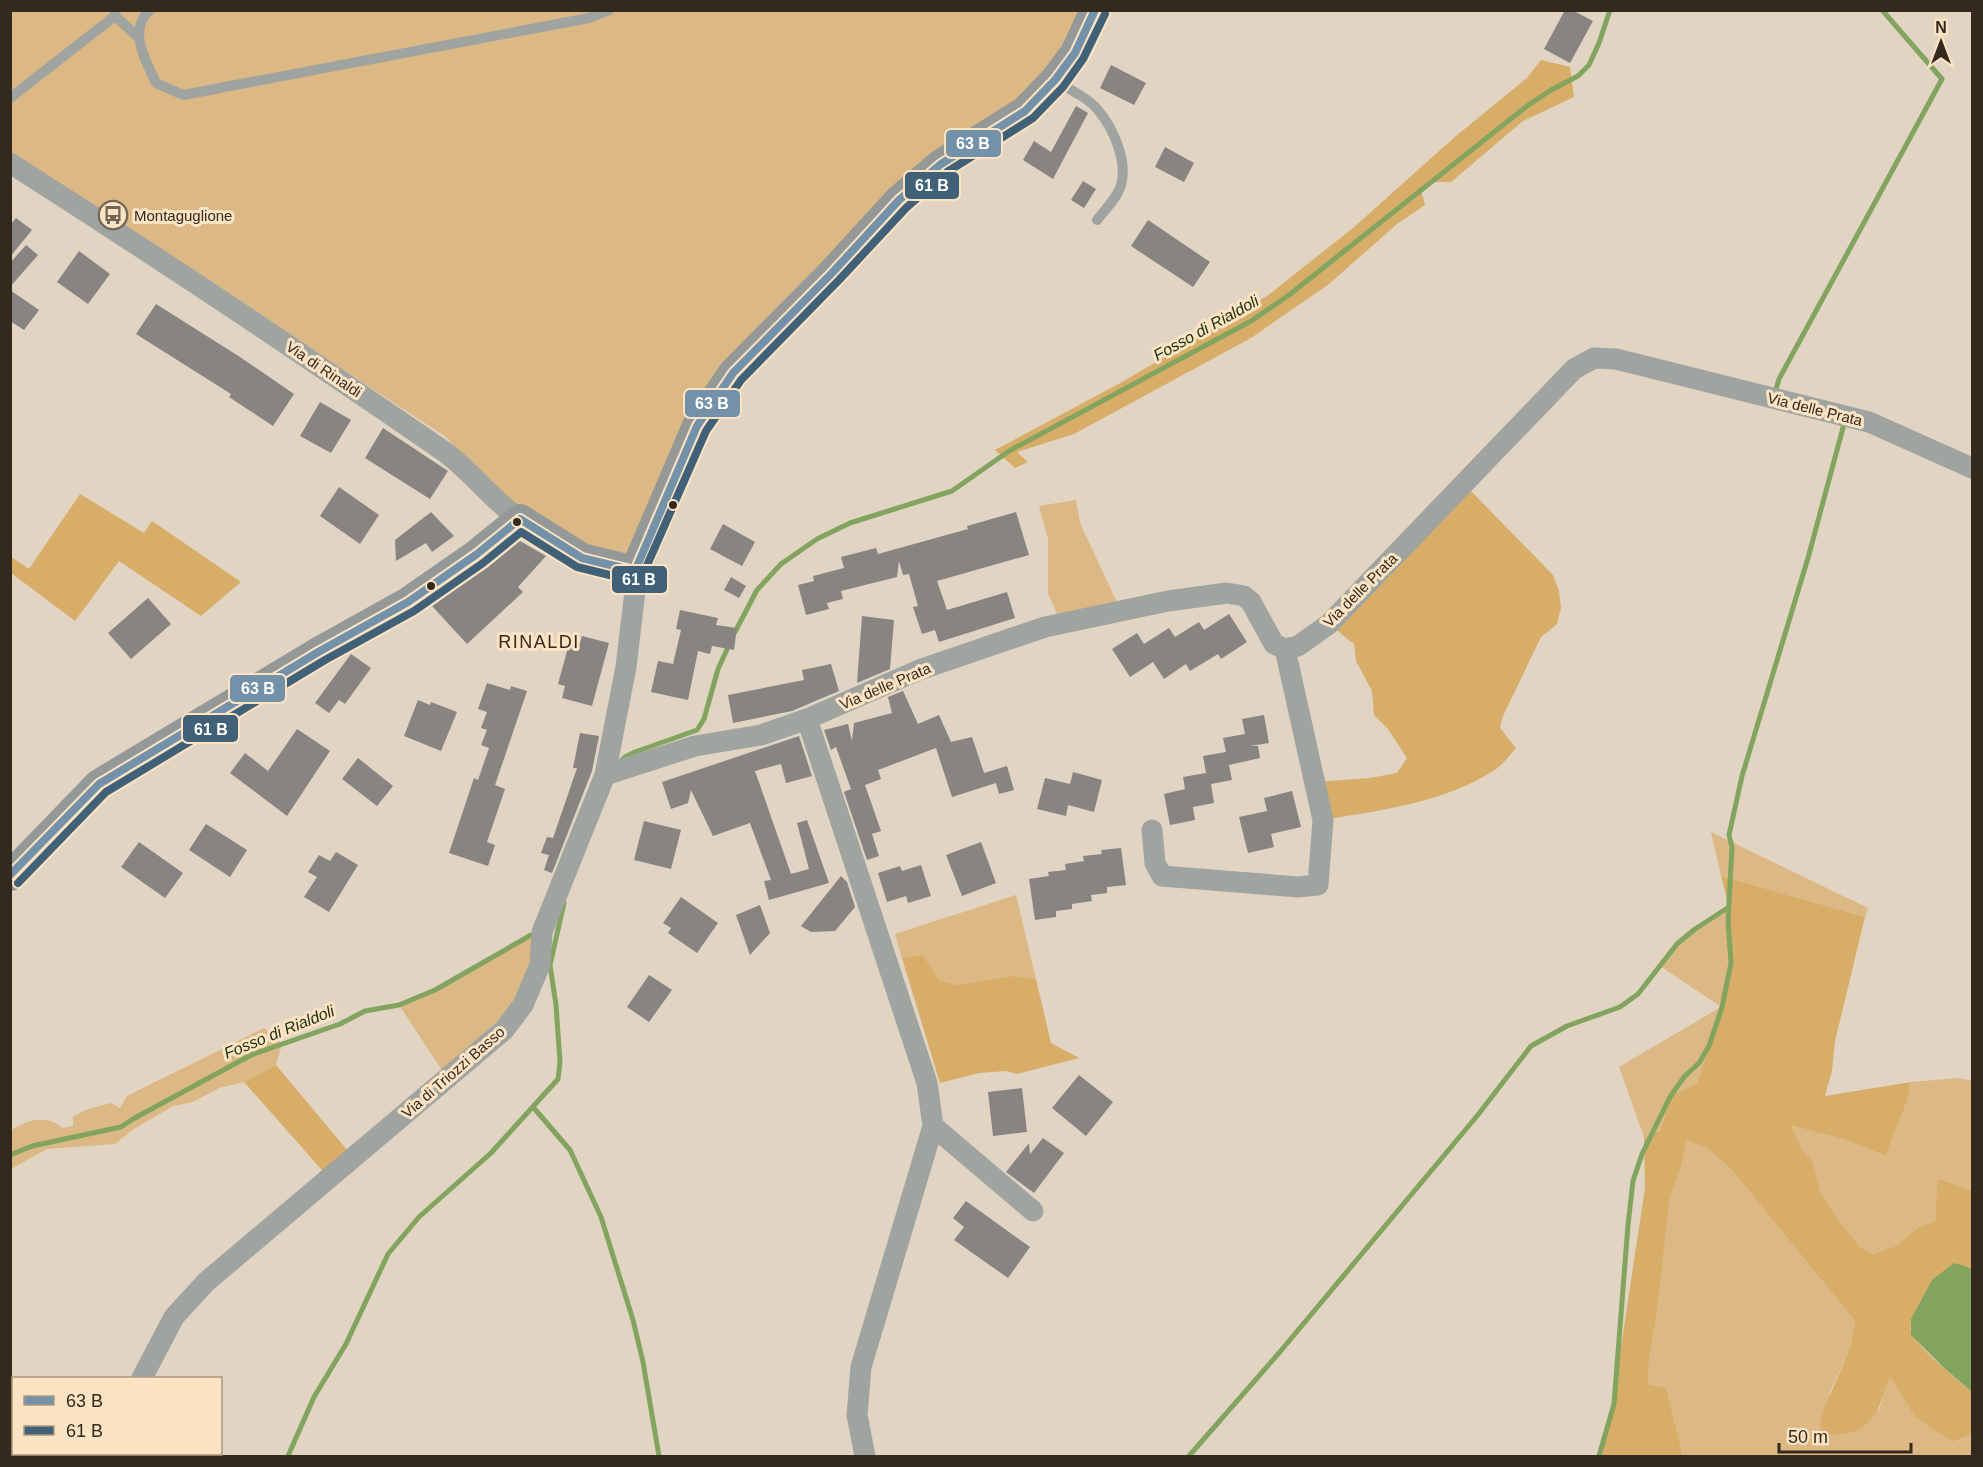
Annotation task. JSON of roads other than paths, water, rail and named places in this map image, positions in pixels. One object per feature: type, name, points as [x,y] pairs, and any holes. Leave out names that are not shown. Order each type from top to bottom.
[{"type":"street","points":[[634,571],[697,426],[733,373],[832,273],[899,200],[941,164],[1024,111],[1055,80],[1075,53],[1095,10]]},
{"type":"street","name":"Via di Rinaldi","points":[[10,163],[183,273],[444,452],[507,510],[520,519],[582,558],[634,571]]},
{"type":"street","name":"Via delle Prata","points":[[606,775],[695,746],[761,735],[807,719],[919,670],[1045,627],[1168,601],[1227,593],[1244,596],[1251,602],[1274,644],[1285,649],[1298,646],[1329,624],[1574,369],[1594,358],[1616,359],[1869,422],[1972,468]]},
{"type":"street","points":[[10,876],[99,784],[320,651],[408,602],[477,554],[520,519]]},
{"type":"street","name":"Via di Triozzi Basso","points":[[143,1377],[174,1317],[206,1282],[504,1030],[524,1005],[540,964],[542,932],[606,775],[626,667],[635,591],[634,571]]},
{"type":"street","points":[[1152,830],[1155,862],[1162,876],[1298,887],[1318,885],[1323,820],[1285,649]]},
{"type":"street","points":[[807,719],[927,1083],[933,1126],[861,1367],[857,1415],[865,1456]]},
{"type":"street","points":[[933,1126],[1033,1211]]},
{"type":"lane","points":[[138,37],[142,17],[150,10]]},
{"type":"lane","points":[[10,98],[115,13],[138,37],[156,83],[183,95],[590,18],[609,10]]},
{"type":"lane","points":[[1055,80],[1097,109],[1119,148],[1121,184],[1116,196],[1097,220]]},
{"type":"waterway","name":"Fosso di Rialdoli","points":[[735,632],[757,590],[781,564],[817,539],[850,523],[952,491],[1009,451],[1251,321],[1289,295],[1527,106],[1578,76],[1589,65],[1610,10]]},
{"type":"waterway","points":[[1775,393],[1779,379],[1942,79],[1882,10]]},
{"type":"waterway","points":[[1599,1456],[1614,1404],[1633,1181],[1642,1154],[1670,1097],[1684,1077],[1699,1063],[1709,1046],[1722,1007],[1731,963],[1728,921],[1732,847],[1729,835],[1742,776],[1808,558],[1844,424],[1840,423]]},
{"type":"waterway","points":[[620,762],[635,752],[697,730],[704,719],[718,669],[730,643]]},
{"type":"waterway","points":[[288,1456],[314,1397],[346,1344],[388,1254],[419,1217],[491,1153],[558,1079],[560,1062],[556,1005],[550,965],[564,903]]},
{"type":"waterway","points":[[1189,1456],[1279,1353],[1477,1116],[1531,1046],[1567,1026],[1620,1007],[1638,994],[1677,944],[1729,907]]},
{"type":"waterway","name":"Fosso di Rialdoli","points":[[10,1155],[32,1146],[121,1127],[251,1055],[340,1024],[365,1011],[399,1005],[435,990],[531,935],[538,937]]},
{"type":"waterway","points":[[533,1107],[570,1150],[601,1217],[633,1320],[643,1362],[659,1456]]},
{"type":"place","name":"Montaguglione","points":[[113,215]]},
{"type":"district","name":"RINALDI","points":[[539,642]]}]
